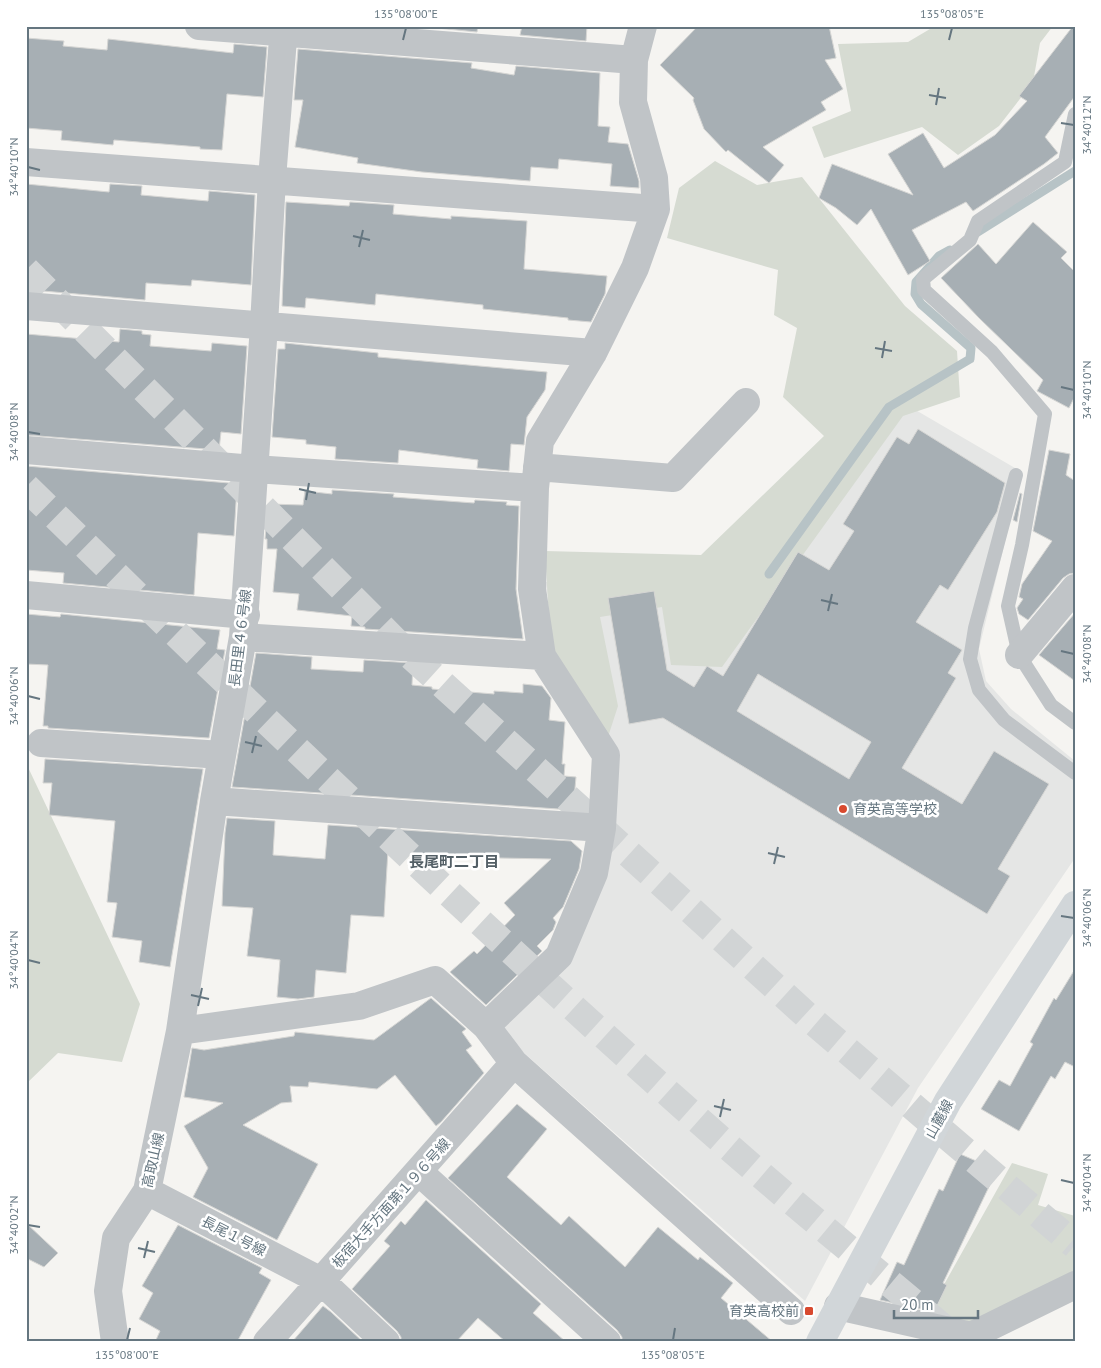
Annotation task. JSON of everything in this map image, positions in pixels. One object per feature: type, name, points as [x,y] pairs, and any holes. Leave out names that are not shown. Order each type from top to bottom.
[{"type":"main road","name":"山麓線","points":[[820,1342],[948,1101],[1075,905]]},
{"type":"street","points":[[199,26],[283,30],[634,60]]},
{"type":"street","points":[[486,1026],[559,956],[594,873],[602,828],[606,755],[542,656],[532,589],[536,478],[540,441],[592,353],[636,268],[656,209],[654,178],[633,102],[634,60],[643,26]]},
{"type":"street","name":"長田里４６号線","points":[[180,1031],[214,801],[244,626],[283,30]]},
{"type":"street","points":[[26,162],[656,209]]},
{"type":"street","points":[[26,306],[592,353]]},
{"type":"street","points":[[26,450],[254,469],[536,478],[674,478],[746,402]]},
{"type":"street","points":[[1019,655],[1075,588]]},
{"type":"street","points":[[26,595],[244,626],[542,656]]},
{"type":"street","points":[[42,743],[222,755]]},
{"type":"street","points":[[214,801],[602,828]]},
{"type":"street","points":[[180,1031],[359,1006],[435,980],[486,1026],[514,1063],[791,1311]]},
{"type":"street","name":"高取山線","points":[[115,1342],[108,1291],[116,1238],[147,1191],[180,1031]]},
{"type":"street","name":"板宿大手方面第１９６号線","points":[[267,1342],[514,1063]]},
{"type":"street","points":[[419,1172],[607,1342]]},
{"type":"street","name":"長尾１号線","points":[[147,1191],[321,1281],[386,1342]]},
{"type":"street","points":[[838,1306],[971,1336],[1075,1285]]},
{"type":"lane","points":[[1075,114],[1065,162],[978,221],[970,240],[923,279],[924,290],[992,352],[1045,414],[1022,545],[1008,606],[1019,655],[1051,705],[1075,723]]},
{"type":"lane","points":[[1016,475],[975,628],[970,659],[979,690],[1004,720],[1075,773]]},
{"type":"shaded area","points":[[935,26],[1053,26],[1040,43],[1033,82],[999,126],[958,155],[922,127],[824,158],[812,127],[851,111],[838,44],[908,42]]},
{"type":"shaded area","points":[[715,161],[757,185],[802,177],[905,306],[957,351],[960,397],[903,416],[722,667],[671,665],[662,607],[600,617],[618,706],[606,743],[551,653],[545,551],[701,555],[824,436],[783,397],[797,328],[774,315],[778,270],[667,238],[679,188]]},
{"type":"shaded area","name":"育英高等学校","points":[[907,405],[1022,472],[979,649],[986,681],[1011,709],[1075,761],[1075,858],[918,1088],[805,1301],[497,1029],[566,961],[618,753],[559,650],[545,582],[770,579]]},
{"type":"shaded area","points":[[26,763],[140,1004],[122,1062],[58,1053],[26,1084]]},
{"type":"shaded area","points":[[1012,1163],[1048,1174],[1038,1205],[1075,1216],[1075,1273],[972,1324],[927,1315]]},
{"type":"building","points":[[417,26],[478,26],[477,32]]},
{"type":"building","points":[[522,26],[587,26],[586,41],[520,35]]},
{"type":"building","points":[[698,26],[829,26],[836,58],[825,60],[843,89],[821,102],[826,110],[763,147],[784,165],[769,183],[728,150],[726,152],[704,129],[693,100],[694,98],[660,65]]},
{"type":"building","points":[[1073,26],[1075,26],[1075,96],[1045,137],[1058,153],[973,211],[966,202],[912,230],[930,261],[908,275],[871,209],[857,225],[836,208],[819,198],[832,164],[913,195],[888,154],[923,133],[944,168],[995,135],[1027,101],[1019,96]]},
{"type":"building","points":[[26,38],[64,41],[63,46],[107,50],[108,39],[233,53],[234,44],[267,47],[263,97],[227,94],[222,150],[114,140],[113,145],[61,140],[62,131],[26,128]]},
{"type":"building","points":[[298,49],[472,63],[471,68],[514,75],[516,66],[600,73],[598,126],[610,127],[608,142],[628,144],[639,181],[639,188],[610,186],[612,164],[559,159],[558,169],[531,167],[530,181],[422,172],[357,163],[358,158],[295,147],[303,100],[294,100]]},
{"type":"building","points":[[26,184],[109,192],[110,184],[142,186],[141,195],[208,201],[209,191],[255,195],[251,285],[192,280],[191,286],[146,283],[145,300],[32,290],[32,286],[26,286]]},
{"type":"building","points":[[286,202],[349,206],[350,202],[394,205],[393,214],[451,219],[451,216],[527,221],[524,269],[607,276],[605,294],[591,322],[483,309],[483,305],[376,294],[375,305],[306,298],[305,308],[282,306]]},
{"type":"building","points":[[1033,222],[1067,252],[1061,258],[1075,272],[1075,396],[1069,408],[1037,391],[1043,380],[941,278],[978,244],[996,264]]},
{"type":"building","points":[[120,329],[142,331],[142,334],[151,335],[150,346],[211,351],[212,343],[247,346],[241,434],[221,432],[219,450],[26,435],[26,334],[119,342]]},
{"type":"building","points":[[285,343],[378,353],[378,357],[547,372],[545,390],[527,417],[524,445],[511,444],[509,471],[477,468],[478,460],[399,450],[398,463],[335,459],[336,447],[306,444],[306,440],[272,437],[278,349],[285,349]]},
{"type":"building","points":[[918,429],[1005,483],[997,512],[948,590],[940,585],[916,622],[962,650],[948,673],[956,678],[902,768],[962,804],[994,751],[1049,784],[998,869],[1010,876],[987,914],[663,718],[629,724],[608,598],[654,591],[667,670],[694,687],[707,666],[723,676],[798,552],[829,570],[854,531],[843,524],[897,437],[909,444]],"holes":[[[758,674],[871,742],[849,779],[737,711]]]},
{"type":"building","points":[[1049,450],[1070,454],[1066,475],[1075,481],[1075,573],[1063,578],[1028,620],[1019,614],[1017,608],[1023,599],[1019,597],[1022,584],[1052,541],[1033,531]]},
{"type":"building","points":[[26,466],[229,483],[229,486],[237,486],[234,536],[198,533],[194,595],[63,583],[64,573],[26,570]]},
{"type":"building","points":[[332,490],[394,494],[393,497],[474,503],[475,500],[507,502],[506,505],[519,506],[516,589],[523,639],[365,629],[365,627],[351,626],[352,616],[297,610],[299,594],[273,592],[277,549],[267,549],[267,539],[265,539],[268,504],[303,505],[305,491],[332,494]]},
{"type":"building","points":[[1020,493],[1022,494],[1017,522],[1013,520]]},
{"type":"building","points":[[1075,613],[1075,681],[1039,655]]},
{"type":"building","points":[[26,614],[60,617],[61,614],[220,630],[217,649],[225,650],[209,738],[48,728],[48,726],[43,726],[48,665],[26,664]]},
{"type":"building","points":[[256,653],[312,657],[311,669],[363,672],[364,660],[413,663],[412,685],[432,687],[432,689],[494,694],[494,691],[523,693],[523,684],[542,686],[551,698],[549,720],[565,722],[562,764],[565,764],[564,776],[576,777],[573,810],[232,787]]},
{"type":"building","points":[[45,759],[203,769],[170,967],[139,962],[142,941],[112,937],[117,903],[107,902],[115,821],[49,815],[52,783],[43,783]]},
{"type":"building","points":[[227,818],[275,821],[273,855],[325,859],[328,825],[571,841],[582,851],[579,869],[563,907],[553,918],[556,922],[553,930],[537,946],[542,951],[486,1005],[450,972],[474,951],[477,954],[515,915],[504,903],[551,859],[447,857],[388,850],[384,917],[351,915],[346,973],[316,970],[314,997],[298,999],[277,997],[280,960],[247,956],[253,908],[222,906]]},
{"type":"building","points":[[1075,969],[1075,1067],[1065,1062],[1055,1079],[1051,1076],[1019,1131],[981,1109],[999,1080],[1010,1086],[1033,1044],[1030,1042],[1054,998],[1056,1000]]},
{"type":"building","points":[[431,998],[466,1029],[462,1032],[472,1046],[466,1050],[484,1073],[441,1122],[436,1126],[395,1075],[377,1089],[309,1082],[308,1087],[290,1086],[292,1102],[281,1103],[243,1125],[318,1164],[277,1240],[193,1197],[208,1168],[184,1126],[223,1103],[184,1097],[192,1048],[204,1050],[294,1036],[295,1032],[374,1040]]},
{"type":"building","points":[[517,1104],[547,1129],[507,1177],[561,1225],[569,1216],[625,1267],[658,1227],[698,1260],[700,1257],[733,1283],[721,1298],[773,1342],[622,1342],[622,1337],[617,1330],[448,1178]]},
{"type":"building","points":[[960,1154],[997,1170],[943,1283],[947,1285],[934,1312],[880,1300],[897,1262],[904,1265],[939,1189],[943,1191]]},
{"type":"building","points":[[426,1200],[541,1304],[533,1313],[566,1342],[506,1342],[478,1318],[456,1342],[401,1342],[401,1337],[397,1331],[352,1289],[390,1246],[384,1241],[401,1221],[405,1225]]},
{"type":"building","points":[[26,1223],[58,1253],[44,1267],[26,1258]]},
{"type":"building","points":[[178,1225],[262,1268],[259,1273],[271,1280],[237,1342],[155,1342],[160,1331],[139,1319],[153,1293],[142,1286]]},
{"type":"building","points":[[323,1306],[331,1312],[363,1342],[292,1342]]},
{"type":"waterway","points":[[973,235],[1075,171]]},
{"type":"waterway","points":[[769,574],[889,407],[970,359],[971,348],[921,304],[915,294],[916,282],[939,256],[950,250]]},
{"type":"tunnel","points":[[26,270],[396,642],[815,1023],[1075,1245]]},
{"type":"tunnel","points":[[26,487],[197,654],[544,981],[750,1165],[953,1336]]},
{"type":"place","name":"育英高等学校","points":[[843,809]]},
{"type":"place","name":"育英高校前","points":[[809,1311]]},
{"type":"district","name":"長尾町二丁目","points":[[454,862]]}]
